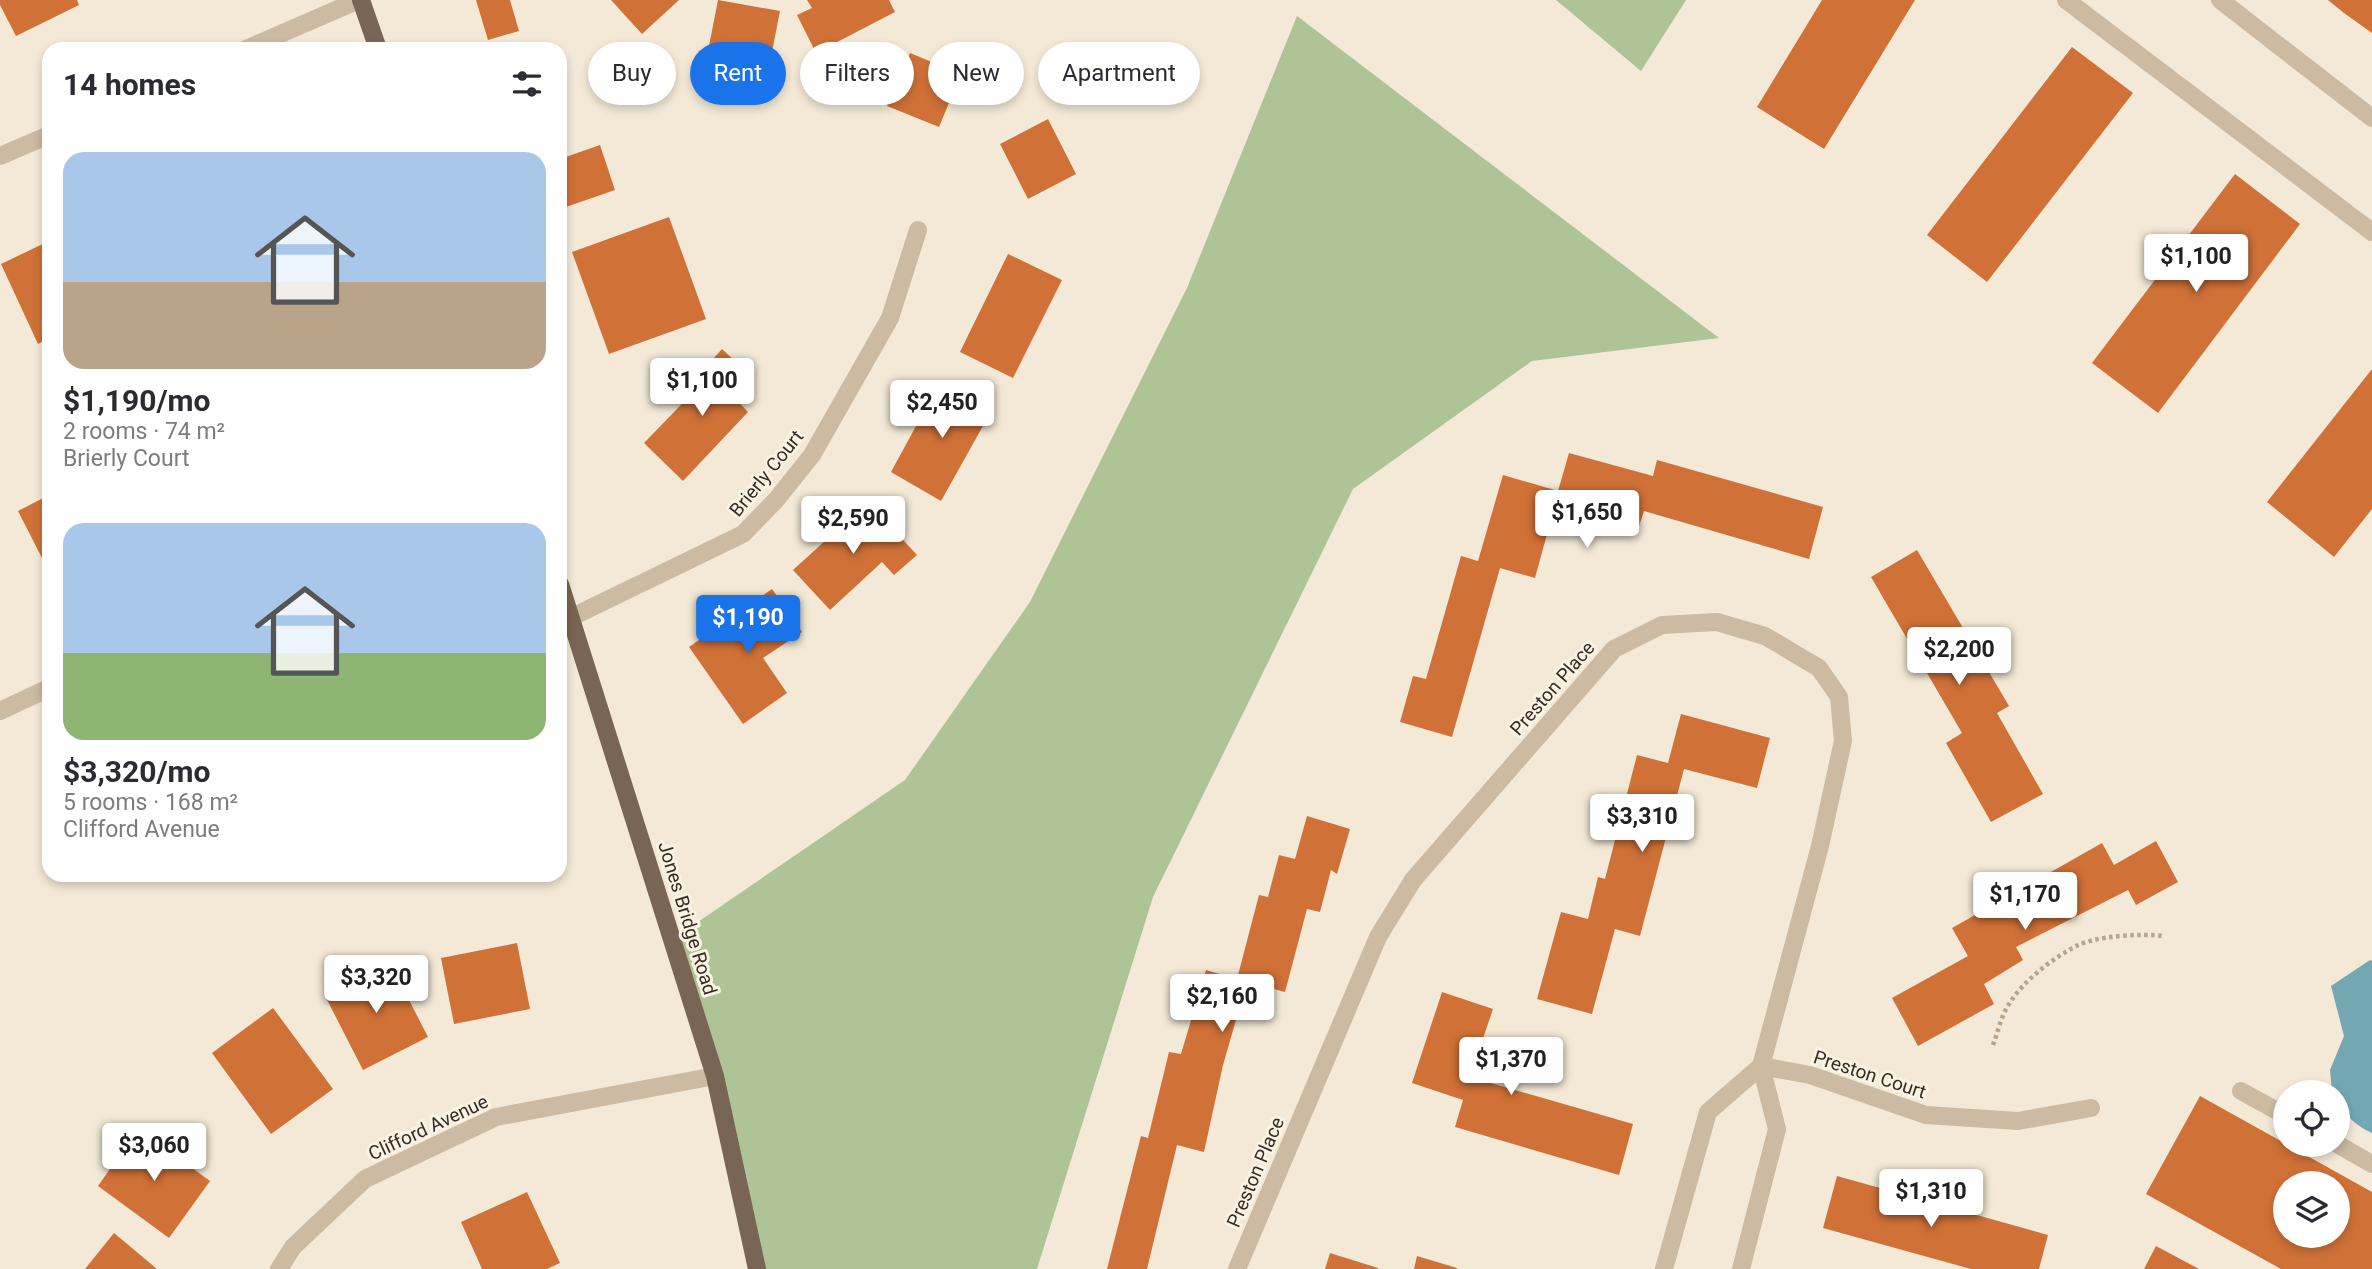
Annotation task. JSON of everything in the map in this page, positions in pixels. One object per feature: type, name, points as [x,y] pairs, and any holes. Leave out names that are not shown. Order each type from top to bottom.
[{"type":"main road","points":[[360,0],[375,42]]},
{"type":"main road","name":"Jones Bridge Road","points":[[567,603],[715,1076],[757,1269]]},
{"type":"street","points":[[262,42],[360,0]]},
{"type":"street","points":[[2220,0],[2372,118]]},
{"type":"street","points":[[2068,1],[2372,232]]},
{"type":"street","points":[[0,156],[42,138]]},
{"type":"street","name":"Brierly Court","points":[[572,617],[743,534],[776,499],[812,455],[890,318],[918,230]]},
{"type":"street","name":"Preston Place","points":[[1237,1269],[1378,937],[1413,880],[1614,649],[1662,625],[1717,622],[1765,636],[1819,668],[1839,697],[1843,741],[1820,846],[1761,1066],[1777,1129],[1741,1269]]},
{"type":"street","points":[[0,711],[42,691]]},
{"type":"street","points":[[1664,1269],[1708,1112],[1761,1066]]},
{"type":"street","name":"Preston Court","points":[[1761,1066],[1810,1075],[1926,1115],[2018,1121],[2091,1108]]},
{"type":"street","name":"Clifford Avenue","points":[[279,1269],[293,1247],[365,1179],[496,1117],[715,1076]]},
{"type":"street","points":[[2241,1091],[2273,1109]]},
{"type":"street","points":[[2350,1151],[2372,1164]]},
{"type":"path","points":[[1993,1045],[2008,1005],[2039,971],[2080,944],[2147,934],[2164,936]]},
{"type":"green space","points":[[1556,0],[1686,0],[1641,71]]},
{"type":"green space","points":[[1297,16],[1719,338],[1532,361],[1353,489],[1153,897],[1037,1269],[757,1269],[673,939],[905,780],[1030,602],[1187,288]]},
{"type":"water","points":[[2372,961],[2372,1133],[2350,1117],[2350,1080],[2331,1080],[2330,1070],[2344,1036],[2331,986]]},
{"type":"building","points":[[0,0],[77,0],[79,5],[16,36]]},
{"type":"building","points":[[476,0],[510,0],[519,31],[488,40]]},
{"type":"building","points":[[611,0],[679,0],[642,34]]},
{"type":"building","points":[[718,0],[780,11],[774,42],[710,42]]},
{"type":"building","points":[[807,0],[889,0],[895,12],[837,42],[810,42],[797,15],[812,8]]},
{"type":"building","points":[[1822,0],[1915,0],[1824,149],[1757,107]]},
{"type":"building","points":[[2328,0],[2372,0],[2372,33],[2344,13]]},
{"type":"building","points":[[2072,47],[2133,93],[1987,282],[1927,235]]},
{"type":"building","points":[[914,55],[928,60],[928,105],[948,105],[939,127],[887,106],[914,105]]},
{"type":"building","points":[[1048,119],[1076,174],[1028,199],[1000,144]]},
{"type":"building","points":[[600,145],[615,190],[567,207],[567,157]]},
{"type":"building","points":[[2235,174],[2300,224],[2158,413],[2092,363]]},
{"type":"building","points":[[669,217],[706,319],[609,354],[572,252]]},
{"type":"building","points":[[42,244],[42,342],[38,344],[1,264]]},
{"type":"building","points":[[1008,254],[1062,280],[1013,378],[960,352]]},
{"type":"building","points":[[722,349],[753,378],[734,397],[748,412],[683,481],[644,443],[707,378],[701,372]]},
{"type":"building","points":[[2372,369],[2372,509],[2334,557],[2267,502]]},
{"type":"building","points":[[941,380],[993,408],[941,501],[891,472]]},
{"type":"building","points":[[1569,453],[1653,476],[1657,460],[1823,507],[1809,559],[1644,511],[1638,529],[1555,505],[1535,578],[1500,568],[1452,737],[1400,722],[1413,676],[1426,679],[1461,556],[1478,561],[1503,475],[1558,491]]},
{"type":"building","points":[[42,499],[42,558],[18,511]]},
{"type":"building","points":[[868,502],[917,555],[894,575],[882,562],[830,610],[793,570]]},
{"type":"building","points":[[1917,550],[2009,706],[1997,713],[2043,794],[1991,822],[1946,743],[1962,733],[1871,577]]},
{"type":"building","points":[[772,589],[802,632],[763,658],[787,693],[743,724],[689,647]]},
{"type":"building","points":[[1681,714],[1770,738],[1757,788],[1684,769],[1640,936],[1615,929],[1592,1014],[1537,999],[1561,912],[1588,919],[1598,877],[1605,879],[1637,755],[1668,763]]},
{"type":"building","points":[[1307,816],[1350,829],[1337,874],[1331,870],[1320,912],[1307,909],[1285,992],[1247,982],[1223,1065],[1204,1152],[1177,1145],[1147,1269],[1107,1269],[1141,1136],[1148,1138],[1169,1052],[1181,1054],[1206,970],[1237,979],[1259,895],[1268,897],[1279,855],[1295,859]]},
{"type":"building","points":[[2156,841],[2178,882],[2136,905],[2128,890],[2016,947],[2023,960],[1984,984],[1994,1004],[1918,1046],[1892,998],[1968,956],[1952,928],[2102,843],[2114,865]]},
{"type":"building","points":[[517,943],[530,1009],[454,1024],[441,958]]},
{"type":"building","points":[[389,961],[428,1037],[363,1070],[324,994]]},
{"type":"building","points":[[1442,992],[1493,1009],[1470,1077],[1633,1124],[1619,1175],[1455,1127],[1463,1100],[1412,1083]]},
{"type":"building","points":[[273,1008],[333,1089],[271,1134],[212,1053]]},
{"type":"building","points":[[2200,1096],[2273,1137],[2273,1157],[2309,1157],[2334,1171],[2273,1171],[2273,1248],[2350,1248],[2350,1180],[2372,1192],[2372,1269],[2281,1269],[2146,1194]]},
{"type":"building","points":[[138,1129],[210,1181],[169,1238],[98,1186]]},
{"type":"building","points":[[1837,1176],[2048,1235],[2039,1269],[1971,1269],[1823,1228]]},
{"type":"building","points":[[527,1192],[560,1263],[547,1269],[482,1269],[461,1222]]},
{"type":"building","points":[[114,1233],[157,1269],[85,1269]]},
{"type":"building","points":[[2156,1246],[2199,1269],[2144,1269]]},
{"type":"building","points":[[1330,1253],[1378,1268],[1378,1269],[1325,1269]]},
{"type":"building","points":[[1417,1256],[1457,1268],[1457,1269],[1414,1269]]}]
